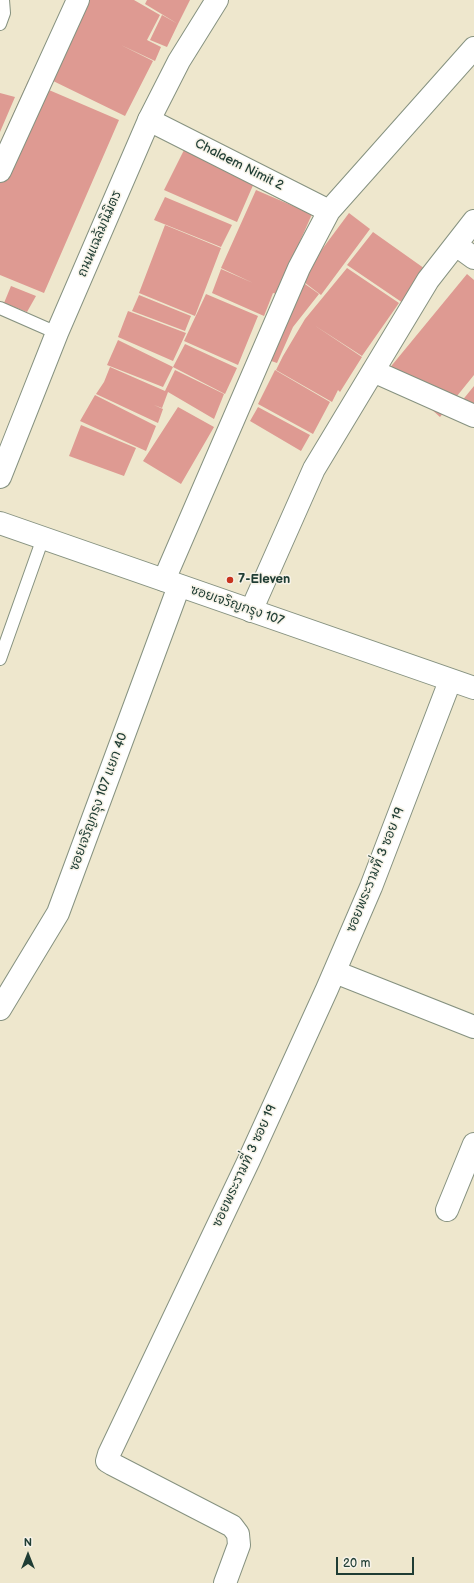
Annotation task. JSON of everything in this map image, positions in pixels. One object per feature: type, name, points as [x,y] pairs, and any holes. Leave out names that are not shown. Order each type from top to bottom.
[{"type":"street","points":[[0,171],[78,0]]},
{"type":"street","name":"ถนนแฉล้มนิมิตร","points":[[0,477],[57,333],[149,120],[179,61],[217,0]]},
{"type":"street","name":"ซอยเจริญกรุง 107 แยก 40","points":[[0,1009],[58,913],[172,583],[299,268],[329,211],[474,48]]},
{"type":"street","name":"Chalaem Nimit 2","points":[[149,120],[329,211]]},
{"type":"street","points":[[251,611],[314,469],[428,280],[474,221]]},
{"type":"street","points":[[456,245],[474,258]]},
{"type":"street","points":[[374,371],[474,416]]},
{"type":"street","name":"ซอยเจริญกรุง 107","points":[[0,523],[450,681],[474,688]]},
{"type":"street","name":"ซอยพระรามที่ 3 ซอย 19","points":[[225,1583],[239,1546],[238,1534],[232,1526],[107,1461],[249,1160],[335,972],[371,887],[450,681]]},
{"type":"street","points":[[335,972],[474,1027]]},
{"type":"street","points":[[447,1210],[474,1144]]},
{"type":"lane","points":[[0,24],[4,13],[3,0]]},
{"type":"lane","points":[[0,308],[57,333]]},
{"type":"lane","points":[[0,659],[43,538]]},
{"type":"building","points":[[90,0],[134,0],[160,15],[147,40],[161,47],[155,61],[121,45],[153,61],[125,116],[47,78]]},
{"type":"building","points":[[147,0],[190,0],[178,24],[145,4]]},
{"type":"building","points":[[162,15],[178,24],[167,47],[150,40]]},
{"type":"building","points":[[28,81],[119,120],[44,293],[0,275],[0,143]]},
{"type":"building","points":[[0,93],[15,97],[0,132]]},
{"type":"building","points":[[185,148],[254,183],[237,222],[164,190]]},
{"type":"building","points":[[256,190],[312,214],[277,294],[273,293],[264,316],[212,293],[221,269],[253,283],[221,268]]},
{"type":"building","points":[[165,197],[232,225],[221,247],[154,220]]},
{"type":"building","points":[[349,213],[370,229],[321,295],[300,279]]},
{"type":"building","points":[[165,225],[221,248],[195,316],[139,293]]},
{"type":"building","points":[[373,232],[428,271],[403,303],[347,265]]},
{"type":"building","points":[[347,268],[399,303],[362,356],[314,325],[362,357],[340,392],[338,390],[332,402],[276,370],[305,319]]},
{"type":"building","points":[[467,274],[474,280],[474,375],[440,417],[388,370]]},
{"type":"building","points":[[305,284],[319,294],[293,327],[277,363],[260,357],[283,316]]},
{"type":"building","points":[[11,286],[36,296],[27,312],[4,303]]},
{"type":"building","points":[[206,294],[258,316],[238,365],[184,341]]},
{"type":"building","points":[[139,295],[191,316],[185,331],[132,311]]},
{"type":"building","points":[[128,311],[186,333],[173,361],[118,337]]},
{"type":"building","points":[[118,340],[173,367],[163,387],[107,365]]},
{"type":"building","points":[[185,344],[237,368],[225,394],[173,367]]},
{"type":"building","points":[[110,367],[165,391],[175,370],[224,394],[214,419],[168,392],[162,408],[154,405],[163,409],[158,423],[96,394],[104,382]]},
{"type":"building","points":[[275,370],[330,402],[313,434],[258,404]]},
{"type":"building","points":[[474,386],[474,409],[461,402]]},
{"type":"building","points":[[95,395],[156,426],[146,451],[80,421]]},
{"type":"building","points":[[178,407],[214,427],[181,484],[143,461]]},
{"type":"building","points":[[258,407],[310,435],[301,451],[250,421]]},
{"type":"building","points":[[81,425],[136,448],[124,476],[69,456]]},
{"type":"place","name":"7-Eleven","points":[[230,580]]}]
